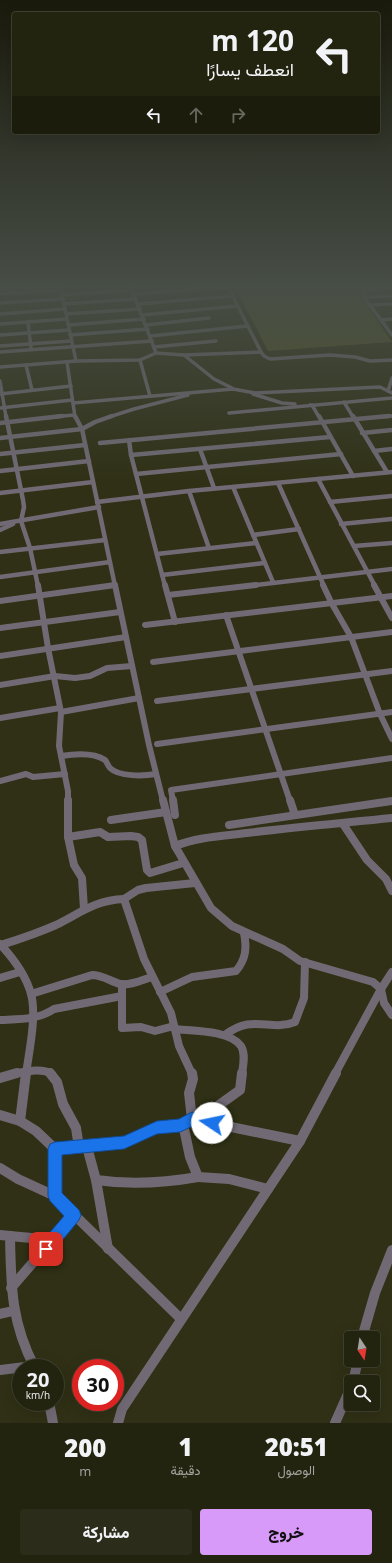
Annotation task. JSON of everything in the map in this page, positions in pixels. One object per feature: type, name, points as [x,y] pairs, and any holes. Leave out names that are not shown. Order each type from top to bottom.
[{"type":"street","points":[[74,351],[76,361]]},
{"type":"street","points":[[0,367],[76,361],[140,360],[156,353],[184,355],[261,352],[264,356],[270,359],[330,354],[355,357],[370,361],[392,360]]},
{"type":"street","points":[[184,355],[214,379],[233,389],[282,403],[312,405]]},
{"type":"street","points":[[140,360],[150,396]]},
{"type":"street","points":[[67,362],[74,415],[82,429],[120,612],[156,774],[175,846],[183,863],[211,908],[222,919],[244,933],[282,949],[305,962],[373,982],[381,989],[384,1003],[392,1014]]},
{"type":"street","points":[[26,365],[32,390]]},
{"type":"street","points":[[244,392],[312,391],[380,387],[390,392],[392,378]]},
{"type":"street","points":[[0,381],[3,408],[8,422],[9,437],[24,507],[18,522],[0,530]]},
{"type":"street","points":[[1,394],[71,386]]},
{"type":"street","points":[[3,408],[233,389]]},
{"type":"street","points":[[0,438],[82,429],[95,422],[121,413],[181,398],[197,392]]},
{"type":"street","points":[[228,413],[392,398]]},
{"type":"street","points":[[344,402],[362,433],[390,472]]},
{"type":"street","points":[[312,405],[353,476]]},
{"type":"street","points":[[0,423],[74,415]]},
{"type":"street","points":[[100,442],[392,416]]},
{"type":"street","points":[[362,433],[392,430]]},
{"type":"street","points":[[131,455],[330,437]]},
{"type":"street","points":[[129,440],[131,455],[175,622]]},
{"type":"street","points":[[0,454],[85,445]]},
{"type":"street","points":[[200,449],[214,488]]},
{"type":"street","points":[[374,451],[392,449]]},
{"type":"street","points":[[136,474],[341,454]]},
{"type":"street","points":[[0,471],[89,461]]},
{"type":"street","points":[[0,524],[18,522],[142,497],[232,486],[390,472]]},
{"type":"street","points":[[318,479],[392,618]]},
{"type":"street","points":[[0,493],[93,482]]},
{"type":"street","points":[[278,483],[332,604],[351,637],[380,714],[392,739]]},
{"type":"street","points":[[232,486],[273,582]]},
{"type":"street","points":[[189,491],[209,548]]},
{"type":"street","points":[[330,502],[392,496]]},
{"type":"street","points":[[341,524],[392,519]]},
{"type":"street","points":[[18,522],[30,548],[61,710],[59,739],[68,791],[68,837],[74,865],[82,878],[84,908]]},
{"type":"street","points":[[253,535],[299,529]]},
{"type":"street","points":[[0,552],[105,540]]},
{"type":"street","points":[[354,546],[392,543]]},
{"type":"street","points":[[157,554],[256,544]]},
{"type":"street","points":[[0,577],[110,562]]},
{"type":"street","points":[[162,575],[264,563]]},
{"type":"street","points":[[168,595],[392,568]]},
{"type":"street","points":[[0,601],[115,585]]},
{"type":"street","points":[[145,625],[392,596]]},
{"type":"street","points":[[0,628],[120,612]]},
{"type":"street","points":[[226,615],[295,815]]},
{"type":"street","points":[[152,662],[392,632]]},
{"type":"street","points":[[0,656],[126,637]]},
{"type":"street","points":[[0,685],[55,676],[75,678],[90,676],[107,668],[132,666]]},
{"type":"street","points":[[157,701],[392,671]]},
{"type":"street","points":[[0,718],[139,698]]},
{"type":"street","points":[[157,744],[392,712]]},
{"type":"street","points":[[61,756],[70,754],[75,756],[88,755],[104,760],[112,770],[126,774],[146,776],[156,774]]},
{"type":"street","points":[[175,815],[171,790],[282,776],[392,758]]},
{"type":"street","points":[[0,781],[26,774],[33,777],[65,774]]},
{"type":"street","points":[[229,825],[392,801]]},
{"type":"street","points":[[111,820],[166,812]]},
{"type":"street","points":[[175,846],[187,841],[214,837],[287,828],[343,824],[392,818]]},
{"type":"street","points":[[343,824],[367,860],[386,879],[392,891]]},
{"type":"street","points":[[68,837],[100,832],[108,837],[140,837],[142,840],[147,870],[150,873],[183,863]]},
{"type":"street","points":[[20,1122],[32,1018],[31,994],[13,958],[1,945],[56,925],[84,908],[112,900],[124,899],[138,890],[195,883]]},
{"type":"street","points":[[124,899],[139,947],[152,977],[166,1002],[175,1028],[179,1046],[192,1074],[189,1093],[192,1119]]},
{"type":"street","points":[[160,992],[192,977],[236,971],[248,949],[244,933]]},
{"type":"street","points":[[224,1035],[234,1029],[255,1023],[288,1025],[294,1022],[304,998],[305,962]]},
{"type":"street","points":[[0,978],[20,972]]},
{"type":"street","points":[[118,1423],[122,1408],[300,1141],[381,989],[392,972]]},
{"type":"street","points":[[31,994],[92,975],[98,975],[122,984],[129,984],[152,977]]},
{"type":"street","points":[[122,984],[122,1028],[141,1027],[155,1032],[175,1028],[224,1035],[236,1040],[243,1051],[240,1090],[219,1104],[215,1111],[212,1123]]},
{"type":"street","points":[[0,1020],[32,1018],[45,1015],[54,1009],[122,996]]},
{"type":"street","points":[[0,1078],[26,1072],[48,1072],[53,1075],[58,1083],[63,1103],[75,1125],[96,1180],[108,1249]]},
{"type":"street","points":[[0,1115],[10,1117],[36,1131],[55,1149],[55,1196]]},
{"type":"street","points":[[55,1149],[124,1142],[157,1128],[183,1124],[192,1119],[300,1141]]},
{"type":"street","points":[[183,1124],[190,1158],[198,1177]]},
{"type":"street","points":[[0,1168],[18,1179],[55,1196],[181,1319]]},
{"type":"street","points":[[96,1180],[135,1184],[162,1183],[198,1177],[229,1179],[268,1189]]},
{"type":"street","points":[[11,1288],[74,1215]]},
{"type":"street","points":[[31,1359],[20,1334],[13,1311],[5,1236],[53,1240]]},
{"type":"street","points":[[363,1331],[380,1278],[392,1250]]},
{"type":"street","points":[[0,1314],[13,1311]]},
{"type":"street","points":[[0,1370],[12,1369]]},
{"type":"street","points":[[335,1423],[344,1403]]},
{"type":"street","points":[[51,1411],[53,1423]]},
{"type":"route","points":[[46,1249],[74,1215],[55,1196],[55,1149],[87,1147],[124,1142],[132,1140],[157,1128],[180,1125],[192,1119],[212,1123]]}]
